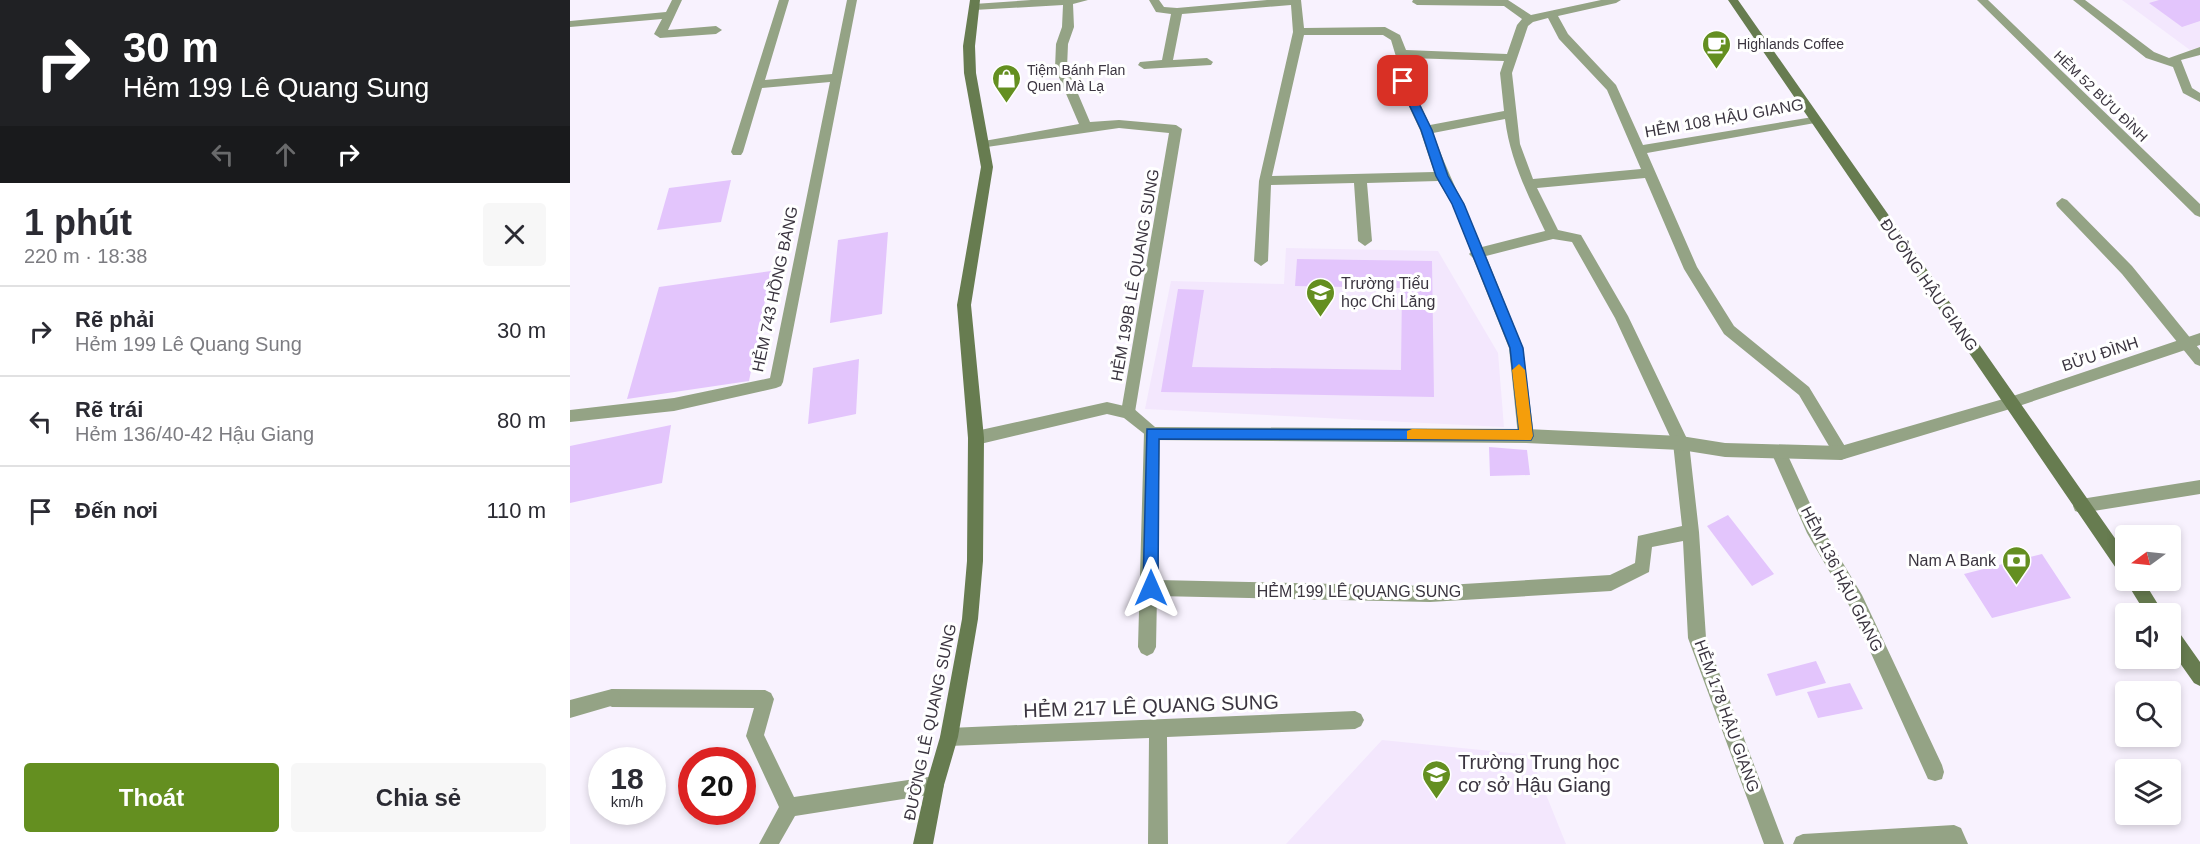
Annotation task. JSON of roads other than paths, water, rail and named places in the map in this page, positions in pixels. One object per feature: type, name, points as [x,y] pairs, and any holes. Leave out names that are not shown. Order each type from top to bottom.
[{"type":"street","points":[[677,0],[660,34],[716,30]]},
{"type":"street","points":[[737,152],[784,0]]},
{"type":"street","name":"HẺM 743 HỒNG BÀNG","points":[[570,416],[663,408],[717,399],[776,382],[852,0]]},
{"type":"street","points":[[984,145],[1086,127],[1060,68],[1062,44],[1068,27],[1068,0]]},
{"type":"street","points":[[974,4],[1083,0]]},
{"type":"street","points":[[1154,0],[1160,10],[1177,11],[1295,1],[1299,32],[1265,181],[1261,261]]},
{"type":"street","points":[[1476,254],[1553,234],[1529,184],[1514,144],[1506,73],[1523,25],[1529,19],[1551,14],[1574,4],[1617,0]]},
{"type":"street","name":"ĐƯỜNG HẬU GIANG","points":[[1733,0],[2115,554]]},
{"type":"street","name":"HẺM 52 BỬU ĐÌNH","points":[[1982,0],[2200,212]]},
{"type":"street","points":[[2078,0],[2150,55],[2178,65]]},
{"type":"street","points":[[1416,14],[1417,1],[1507,3],[1529,19]]},
{"type":"street","name":"ĐƯỜNG LÊ QUANG SUNG","points":[[923,844],[935,785],[949,737],[970,619],[975,561],[976,438],[964,305],[987,167],[970,73],[969,46],[974,4]]},
{"type":"street","points":[[1167,62],[1177,11]]},
{"type":"street","name":"HẺM 108 HẬU GIANG","points":[[1551,14],[1563,36],[1592,64],[1612,88],[1691,269],[1729,330],[1804,391],[1841,453]]},
{"type":"street","points":[[570,24],[669,15]]},
{"type":"street","points":[[1299,32],[1385,31],[1396,38],[1402,54],[1403,81],[1426,130],[1442,176],[1458,204],[1476,254],[1516,348],[1526,436]]},
{"type":"street","points":[[2200,51],[2175,58],[2187,90],[2200,98]]},
{"type":"street","points":[[1402,54],[1511,58]]},
{"type":"street","points":[[1144,65],[1167,62],[1207,62]]},
{"type":"street","points":[[758,85],[837,76]]},
{"type":"street","points":[[1426,130],[1511,114]]},
{"type":"street","name":"HẺM 108 HẬU GIANG","points":[[1639,150],[1815,119]]},
{"type":"street","name":"HẺM 199B LÊ QUANG SUNG","points":[[1086,127],[1119,124],[1176,129],[1128,412]]},
{"type":"street","points":[[1529,184],[1649,173]]},
{"type":"street","points":[[1265,181],[1442,176]]},
{"type":"street","points":[[1360,180],[1365,241]]},
{"type":"street","points":[[2062,202],[2194,342],[2200,360]]},
{"type":"street","name":"HẺM 178 HẬU GIANG","points":[[1553,234],[1576,238],[1621,316],[1681,442],[1691,532],[1697,638],[1774,844]]},
{"type":"street","name":"BỬU ĐÌNH","points":[[2010,403],[2194,342]]},
{"type":"street","points":[[976,438],[1107,408],[1128,412],[1152,433],[1526,436],[1681,442],[1725,450],[1841,453],[2010,403]]},
{"type":"street","points":[[1147,647],[1151,588],[1152,433]]},
{"type":"street","name":"HẺM 136 HẬU GIANG","points":[[1779,452],[1813,528],[1856,601],[1935,772]]},
{"type":"street","points":[[2081,506],[2200,487]]},
{"type":"street","name":"HẺM 199 LÊ QUANG SUNG","points":[[1151,588],[1430,594],[1611,583],[1644,567],[1644,541],[1691,532]]},
{"type":"street","points":[[2181,650],[2200,677]]},
{"type":"street","points":[[570,709],[612,698],[765,699],[755,736],[789,807]]},
{"type":"street","name":"HẺM 217 LÊ QUANG SUNG","points":[[949,737],[1355,720]]},
{"type":"street","points":[[1158,729],[1158,844]]},
{"type":"street","points":[[789,807],[935,785]]},
{"type":"street","points":[[769,844],[789,807]]},
{"type":"street","points":[[1803,844],[1956,839]]},
{"type":"place","name":"Highlands Coffee","points":[[1716,70]]},
{"type":"place","name":"Tiệm Bánh Flan Quen Mà Lạ","points":[[1006,104]]},
{"type":"place","name":"Trường Tiểu học Chi Lăng","points":[[1320,318]]},
{"type":"place","name":"Nam A Bank","points":[[2017,586]]},
{"type":"place","name":"Trường Trung học cơ sở Hậu Giang","points":[[1437,800]]}]
